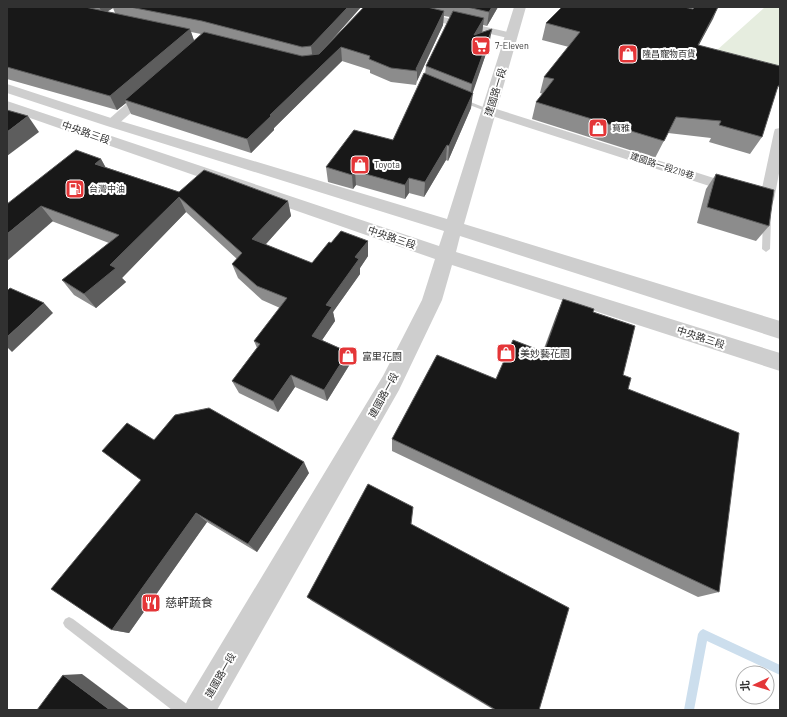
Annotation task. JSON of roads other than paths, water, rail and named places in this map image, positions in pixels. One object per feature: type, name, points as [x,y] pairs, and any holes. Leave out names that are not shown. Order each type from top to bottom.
[{"type":"street","points":[[387,7],[447,24],[512,36]]},
{"type":"street","name":"建國路一段","points":[[199,710],[390,383],[432,300],[520,7]]},
{"type":"street","points":[[112,123],[154,87]]},
{"type":"street","name":"中央路三段","points":[[7,88],[112,123],[453,227],[780,330]]},
{"type":"street","name":"中央路三段","points":[[7,105],[446,256],[780,362]]},
{"type":"street","name":"建國路一段219巷","points":[[490,111],[767,200]]},
{"type":"street","points":[[767,200],[780,132]]},
{"type":"lane","points":[[455,98],[490,111]]},
{"type":"lane","points":[[766,249],[767,200]]},
{"type":"lane","points":[[69,623],[183,710]]},
{"type":"waterway","points":[[689,710],[703,634],[780,670]]},
{"type":"place","name":"7-Eleven","points":[[481,46]]},
{"type":"place","name":"隆昌寵物百貨","points":[[628,54]]},
{"type":"place","name":"寶雅","points":[[598,128]]},
{"type":"place","name":"Toyota","points":[[360,165]]},
{"type":"place","name":"台灣中油","points":[[75,189]]},
{"type":"place","name":"美妙藝花園","points":[[506,353]]},
{"type":"place","name":"富里花園","points":[[348,356]]},
{"type":"place","name":"慈軒蔬食","points":[[151,603]]}]
